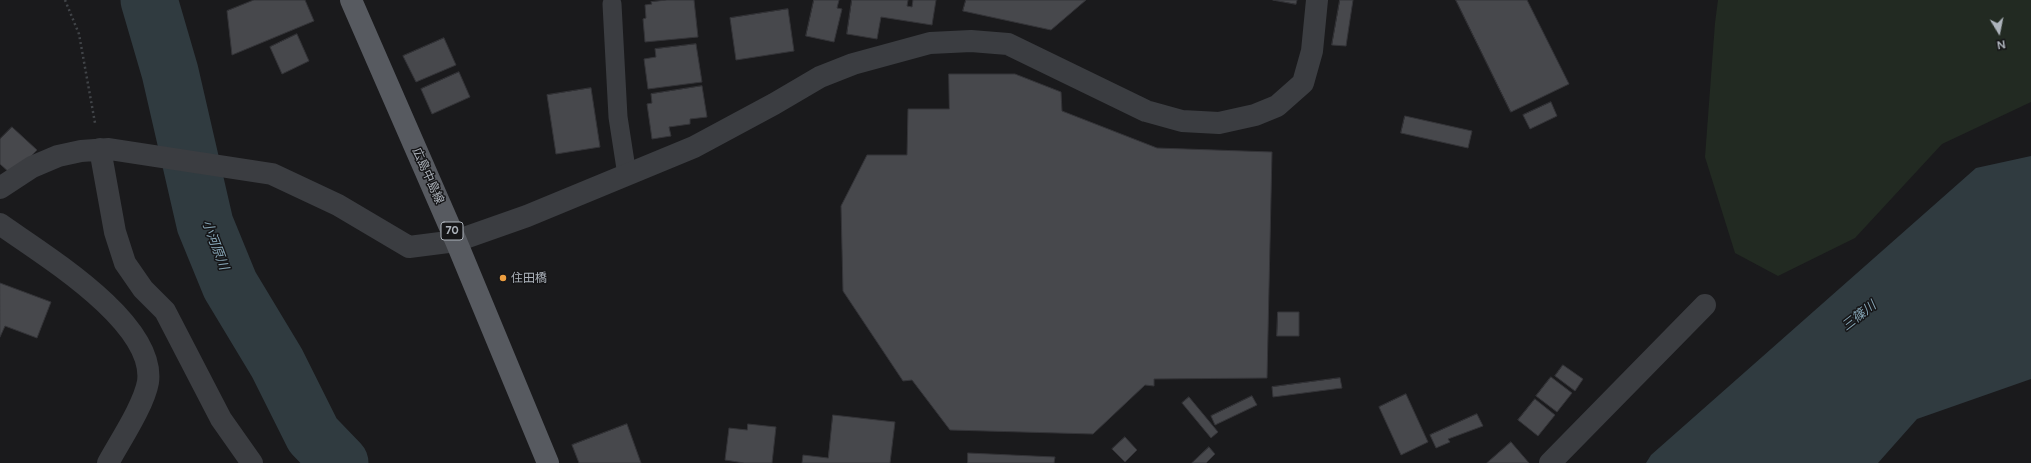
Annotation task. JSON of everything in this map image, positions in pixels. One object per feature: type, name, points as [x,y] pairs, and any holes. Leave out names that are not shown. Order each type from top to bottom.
[{"type":"main road","name":"広島中島線","points":[[351,0],[456,241],[548,463]]},
{"type":"street","points":[[0,188],[32,167],[58,156],[81,151],[104,149],[272,174],[338,206],[409,247],[456,241],[527,216],[694,147],[774,104],[820,77],[872,58],[930,43],[971,41],[1008,44],[1054,65],[1139,108],[1182,121],[1218,124],[1255,115],[1277,106],[1303,83],[1312,51],[1317,0]]},
{"type":"street","points":[[104,149],[115,232],[125,263],[143,289],[165,311],[221,419],[252,463]]},
{"type":"street","points":[[0,224],[90,290],[118,315],[138,339],[146,359],[148,381],[140,404],[108,463]]},
{"type":"street","points":[[1550,463],[1705,305]]},
{"type":"lane","points":[[612,4],[618,117],[627,175]]},
{"type":"path","points":[[65,0],[78,34],[104,149]]},
{"type":"shaded area","points":[[1718,0],[2031,0],[2031,102],[1942,144],[1855,238],[1778,276],[1735,253],[1705,157]]},
{"type":"water","name":"三篠川","points":[[2031,156],[2031,379],[1917,419],[1878,463],[1646,463],[1651,455],[1976,168]]},
{"type":"building","points":[[254,0],[305,0],[314,21],[232,55],[227,11]]},
{"type":"building","points":[[667,0],[694,0],[698,37],[645,42],[643,19],[646,18],[645,5],[652,4],[651,2]]},
{"type":"building","points":[[814,0],[839,0],[837,8],[842,9],[834,42],[806,36]]},
{"type":"building","points":[[852,0],[908,0],[907,6],[912,7],[913,0],[936,0],[932,25],[881,17],[877,39],[847,34]]},
{"type":"building","points":[[966,0],[1086,0],[1051,30],[963,11]]},
{"type":"building","points":[[1273,0],[1297,0],[1296,4]]},
{"type":"building","points":[[1340,0],[1353,0],[1346,46],[1332,45]]},
{"type":"building","points":[[1456,0],[1527,0],[1569,84],[1511,112]]},
{"type":"building","points":[[788,9],[794,51],[736,60],[730,18]]},
{"type":"building","points":[[297,34],[309,61],[282,74],[270,47]]},
{"type":"building","points":[[444,38],[456,65],[416,82],[403,56]]},
{"type":"building","points":[[696,44],[702,82],[648,89],[644,59],[656,57],[655,49]]},
{"type":"building","points":[[459,72],[470,97],[432,114],[421,89]]},
{"type":"building","points":[[949,74],[1015,74],[1061,92],[1062,111],[1157,148],[1272,152],[1267,378],[1154,379],[1154,386],[1145,385],[1093,434],[950,430],[912,380],[903,381],[843,291],[841,206],[867,155],[907,155],[908,109],[949,109]]},
{"type":"building","points":[[702,86],[707,117],[690,119],[690,124],[669,127],[671,136],[652,139],[647,104],[652,103],[651,94]]},
{"type":"building","points":[[591,88],[600,147],[556,154],[547,95]]},
{"type":"building","points":[[1551,102],[1557,116],[1530,129],[1523,115]]},
{"type":"building","points":[[1405,116],[1472,131],[1468,148],[1401,133]]},
{"type":"building","points":[[12,127],[37,150],[12,175],[0,164],[0,139]]},
{"type":"building","points":[[0,283],[51,302],[37,338],[5,326],[0,337]]},
{"type":"building","points":[[1278,312],[1299,312],[1299,336],[1277,336]]},
{"type":"building","points":[[1563,365],[1583,379],[1575,391],[1555,376]]},
{"type":"building","points":[[1551,377],[1572,393],[1557,412],[1536,396]]},
{"type":"building","points":[[1340,378],[1342,388],[1273,397],[1272,387]]},
{"type":"building","points":[[1406,394],[1428,442],[1401,455],[1379,407]]},
{"type":"building","points":[[1252,396],[1257,405],[1215,425],[1211,416]]},
{"type":"building","points":[[1189,397],[1218,432],[1211,438],[1182,403]]},
{"type":"building","points":[[1535,399],[1555,415],[1538,436],[1518,420]]},
{"type":"building","points":[[1477,414],[1483,426],[1448,439],[1450,442],[1436,448],[1430,435]]},
{"type":"building","points":[[833,415],[895,422],[890,463],[802,463],[803,455],[828,458]]},
{"type":"building","points":[[627,424],[641,463],[579,463],[572,445]]},
{"type":"building","points":[[748,424],[776,427],[772,463],[744,463],[725,460],[729,428],[747,430]]},
{"type":"building","points":[[1125,437],[1137,450],[1125,462],[1112,449]]},
{"type":"building","points":[[1511,442],[1529,463],[1487,463]]},
{"type":"building","points":[[1209,447],[1215,454],[1206,463],[1192,463]]},
{"type":"building","points":[[968,453],[1055,457],[1054,463],[968,463]]},
{"type":"waterway","name":"小河原川","points":[[149,0],[170,72],[205,224],[230,285],[277,363],[313,435],[340,463]]},
{"type":"place","name":"住田橋","points":[[503,278]]}]
